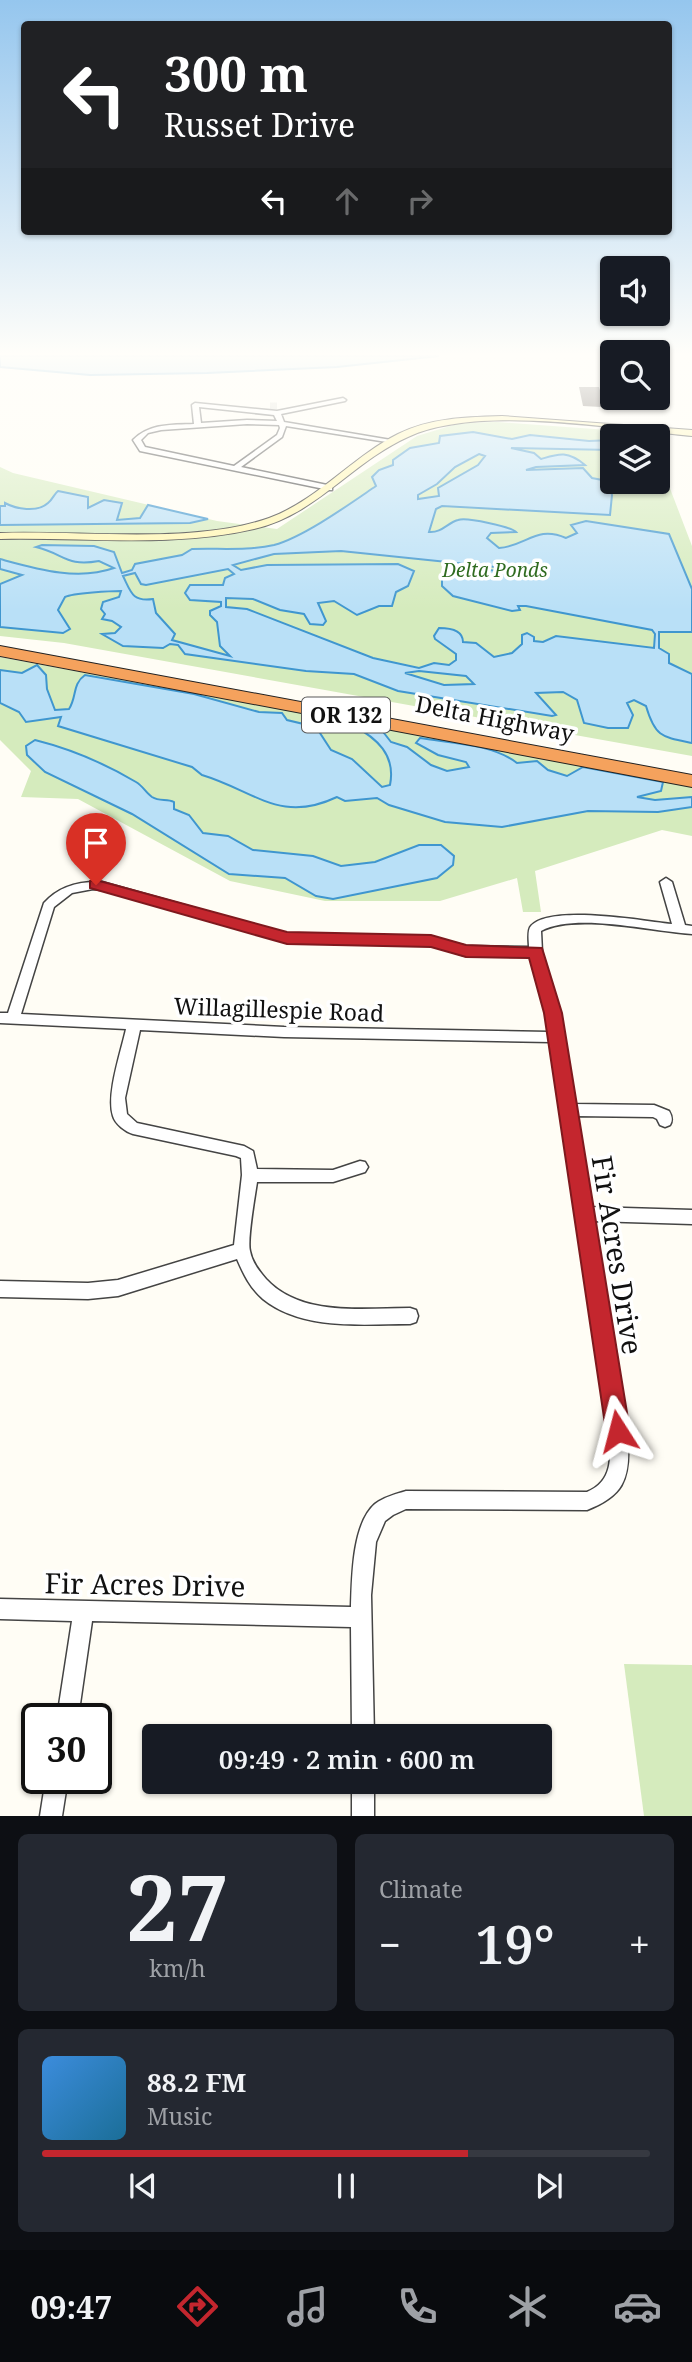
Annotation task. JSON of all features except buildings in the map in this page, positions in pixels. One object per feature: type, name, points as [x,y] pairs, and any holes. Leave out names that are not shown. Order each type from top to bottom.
[{"type":"highway","name":"Delta Highway","points":[[0,644],[692,768]]},
{"type":"highway","name":"Delta Highway","points":[[0,651],[692,781]]},
{"type":"main road","points":[[0,535],[190,533],[237,529],[285,516],[394,441]]},
{"type":"street","points":[[138,441],[143,449],[329,488]]},
{"type":"street","points":[[234,469],[275,441]]},
{"type":"street","points":[[385,441],[391,442]]},
{"type":"street","points":[[666,882],[686,930]]},
{"type":"street","points":[[6,1018],[48,906],[66,891],[84,886],[111,887],[287,938],[431,941],[466,951],[536,952],[535,929],[551,922],[621,920],[686,930]]},
{"type":"street","name":"Fir Acres Drive","points":[[0,1609],[363,1617],[366,1541],[380,1512],[391,1504],[422,1499],[587,1502],[599,1498],[617,1480],[620,1467],[618,1431],[552,1007],[536,952]]},
{"type":"street","name":"Willagillespie Road","points":[[6,1018],[273,1031],[557,1037]]},
{"type":"street","points":[[134,1024],[118,1105],[123,1121],[140,1129],[244,1152],[250,1159],[241,1250],[266,1290],[290,1307],[318,1314],[410,1316]]},
{"type":"street","points":[[568,1110],[654,1111],[663,1115],[665,1121]]},
{"type":"street","points":[[250,1175],[332,1177],[360,1167]]},
{"type":"street","points":[[583,1214],[692,1217]]},
{"type":"street","points":[[0,1289],[107,1290],[241,1250]]},
{"type":"street","points":[[68,1703],[84,1610]]},
{"type":"street","points":[[363,1617],[363,1724]]},
{"type":"street","points":[[51,1816],[54,1794]]},
{"type":"street","points":[[363,1794],[363,1816]]},
{"type":"green space","name":"Delta Ponds","points":[[410,441],[600,441],[600,494],[670,494],[670,488],[692,546],[692,756],[64,643],[0,636],[0,467],[13,473],[217,521],[277,529]]},
{"type":"green space","points":[[0,657],[692,786],[692,836],[662,830],[535,871],[541,912],[523,912],[517,878],[440,901],[325,901],[230,881],[78,799],[21,797],[31,771],[0,740]]},
{"type":"green space","points":[[624,1664],[692,1665],[692,1816],[644,1816]]},
{"type":"water","points":[[439,441],[600,441],[600,450],[511,448],[534,453],[541,459],[563,454],[579,460],[585,465],[536,467],[526,470],[583,468],[592,478],[600,480],[600,494],[612,494],[610,515],[442,506],[436,509],[429,532],[463,519],[516,532],[491,533],[487,538],[499,548],[539,535],[566,538],[577,533],[571,525],[586,521],[669,534],[692,589],[692,632],[659,632],[659,648],[669,654],[669,663],[692,674],[692,743],[661,734],[653,724],[646,706],[634,700],[627,703],[633,715],[628,728],[608,728],[584,723],[577,700],[563,692],[536,693],[556,715],[552,716],[398,691],[354,674],[306,671],[185,654],[178,645],[170,644],[163,648],[123,646],[102,634],[115,633],[121,627],[102,619],[105,614],[101,609],[103,602],[119,597],[121,591],[65,597],[58,610],[70,629],[63,633],[0,627],[0,584],[22,575],[0,569],[0,559],[71,574],[114,568],[99,561],[72,561],[36,547],[94,546],[114,552],[122,573],[132,570],[135,564],[182,555],[192,549],[244,549],[274,545],[313,527],[376,486],[372,477],[379,470],[393,465],[393,460],[410,448],[439,443]],"holes":[[[479,454],[485,456],[478,465],[438,488],[439,496],[418,499],[418,495],[437,484],[455,467]],[[341,551],[527,572],[447,568],[442,574],[442,586],[453,596],[512,611],[520,610],[518,606],[526,606],[652,630],[655,634],[654,648],[556,636],[543,642],[534,641],[534,637],[527,633],[522,635],[522,644],[512,653],[494,657],[476,643],[463,642],[461,635],[455,630],[439,628],[435,639],[456,654],[456,660],[449,665],[434,663],[419,668],[373,658],[247,609],[226,607],[226,598],[253,599],[280,610],[304,614],[310,624],[323,625],[326,621],[318,603],[334,601],[357,615],[379,606],[392,606],[396,592],[408,586],[414,571],[398,564],[267,565],[241,570],[233,565],[274,554]],[[228,569],[234,574],[225,578],[223,585],[190,585],[185,593],[190,600],[221,602],[221,606],[210,611],[210,615],[217,622],[220,646],[230,656],[172,640],[175,634],[156,613],[153,599],[146,600],[133,595],[123,576],[135,573],[141,584],[146,585]],[[419,671],[466,676],[474,684],[444,685],[405,673]]]},
{"type":"water","points":[[58,491],[88,497],[88,508],[104,500],[122,503],[117,520],[140,518],[148,505],[208,519],[190,523],[0,525],[0,506],[5,506],[5,503],[21,508],[38,508],[48,503]]},
{"type":"water","points":[[37,665],[46,675],[47,689],[55,710],[69,709],[78,682],[85,675],[194,694],[259,712],[282,713],[287,720],[316,727],[331,750],[352,759],[382,787],[390,785],[391,774],[387,756],[377,742],[352,725],[380,728],[391,742],[407,747],[431,765],[447,771],[469,767],[466,762],[438,755],[416,743],[420,738],[484,748],[517,763],[537,761],[548,770],[567,776],[583,767],[663,782],[661,791],[637,797],[655,800],[692,797],[692,807],[658,812],[588,811],[502,827],[445,822],[389,805],[377,798],[345,801],[337,797],[299,807],[283,806],[202,775],[192,767],[58,726],[61,717],[26,722],[19,712],[0,703],[0,670],[22,673]]},
{"type":"water","points":[[35,740],[74,752],[112,769],[138,784],[152,797],[174,802],[174,809],[189,815],[203,833],[228,836],[253,850],[313,856],[341,866],[375,862],[419,845],[441,845],[454,856],[453,865],[437,878],[333,899],[316,896],[285,878],[229,874],[132,814],[45,772],[27,755],[26,746]]},
{"type":"route","points":[[96,885],[287,938],[431,941],[466,951],[536,952],[553,1013],[618,1431]]}]
